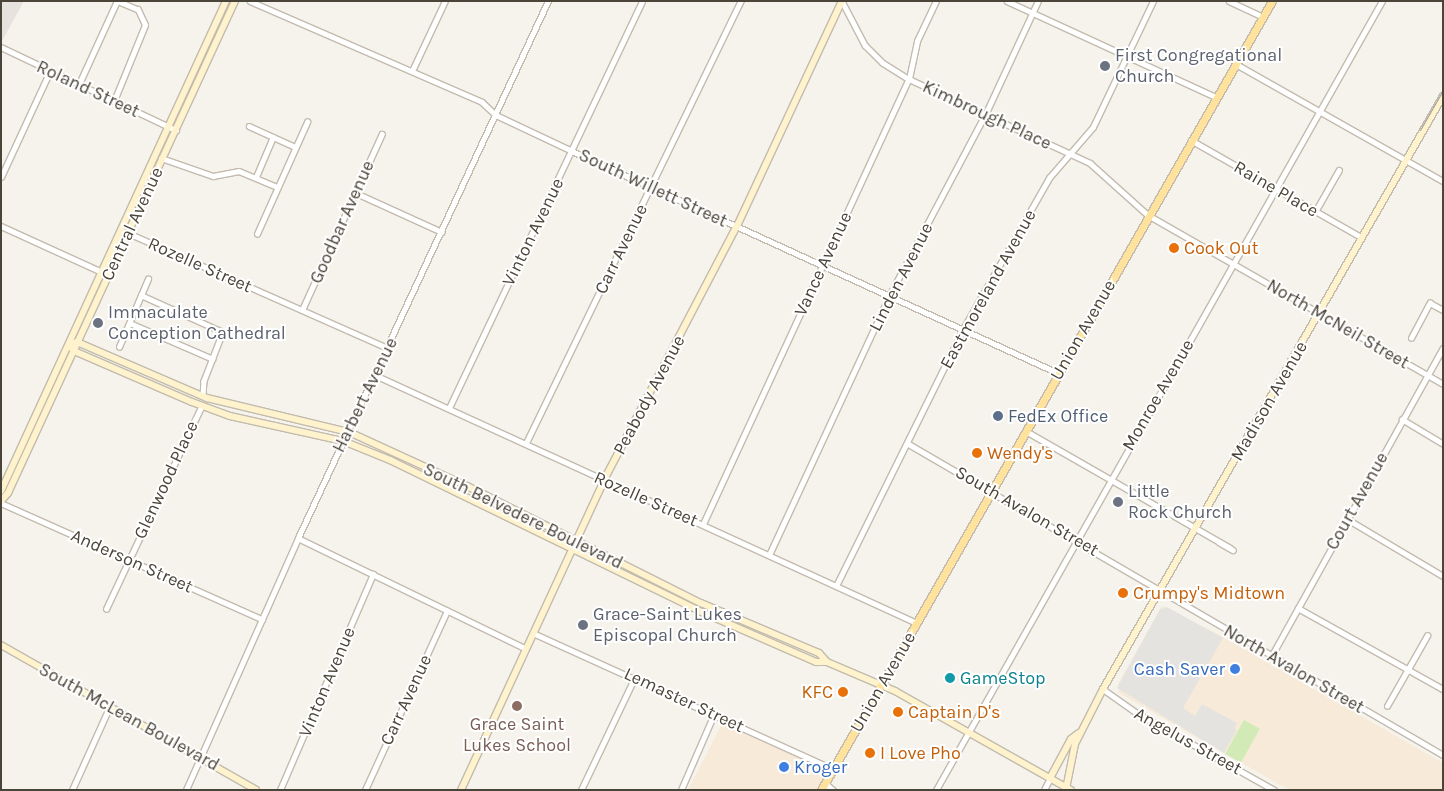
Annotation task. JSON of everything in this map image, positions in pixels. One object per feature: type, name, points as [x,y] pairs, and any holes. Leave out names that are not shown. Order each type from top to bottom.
[{"type":"main road","name":"Union Avenue","points":[[823,786],[1058,372],[1272,1]]},
{"type":"street","points":[[79,84],[117,1],[126,5],[141,14],[144,31],[114,100]]},
{"type":"street","name":"Central Avenue","points":[[125,231],[168,126],[226,1]]},
{"type":"street","name":"Central Avenue","points":[[1,502],[8,493],[74,351],[105,274],[176,130],[235,1]]},
{"type":"street","name":"South Willett Street","points":[[250,1],[482,102],[496,115],[572,151],[1058,372]]},
{"type":"street","points":[[412,72],[444,1]]},
{"type":"street","name":"Harbert Avenue","points":[[186,790],[298,538],[376,375],[548,1]]},
{"type":"street","name":"Vinton Avenue","points":[[448,408],[642,1]]},
{"type":"street","name":"Carr Avenue","points":[[526,443],[741,1]]},
{"type":"street","name":"Kimbrough Place","points":[[842,1],[865,44],[883,63],[910,79],[984,115],[1071,153],[1102,172],[1148,215],[1234,265]]},
{"type":"street","name":"Peabody Avenue","points":[[461,790],[604,480],[737,226],[842,1]]},
{"type":"street","name":"Vance Avenue","points":[[703,524],[910,79],[917,42],[936,1]]},
{"type":"street","points":[[1007,1],[1216,97]]},
{"type":"street","name":"Linden Avenue","points":[[769,555],[889,296],[984,115],[1038,1]]},
{"type":"street","name":"Eastmoreland Avenue","points":[[836,586],[962,329],[1049,178],[1093,127],[1152,1]]},
{"type":"street","points":[[1229,1],[1262,17]]},
{"type":"street","name":"Monroe Avenue","points":[[936,790],[1075,538],[1234,265],[1318,112],[1382,1]]},
{"type":"street","name":"Roland Street","points":[[1,47],[176,130]]},
{"type":"street","points":[[1236,64],[1443,181]]},
{"type":"street","points":[[1,177],[50,71]]},
{"type":"street","name":"Madison Avenue","points":[[1068,789],[1081,730],[1103,689],[1443,96]]},
{"type":"street","points":[[257,234],[307,122]]},
{"type":"street","points":[[249,126],[295,147]]},
{"type":"street","name":"Goodbar Avenue","points":[[302,310],[382,134]]},
{"type":"street","points":[[256,177],[273,137]]},
{"type":"street","name":"Raine Place","points":[[1191,140],[1275,190],[1361,237]]},
{"type":"street","points":[[155,156],[213,176],[232,170],[256,177],[277,187]]},
{"type":"street","points":[[1316,212],[1339,170]]},
{"type":"street","points":[[356,193],[442,232]]},
{"type":"street","points":[[1,226],[105,274]]},
{"type":"street","name":"Rozelle Street","points":[[125,231],[388,348]]},
{"type":"street","name":"North McNeil Street","points":[[1234,265],[1443,384]]},
{"type":"street","name":"Central Avenue","points":[[1,491],[68,345],[105,274]]},
{"type":"street","points":[[119,347],[148,279]]},
{"type":"street","points":[[141,295],[223,332],[213,359],[204,397],[198,399],[202,405]]},
{"type":"street","points":[[1411,338],[1430,303],[1443,310]]},
{"type":"street","points":[[130,323],[213,359]]},
{"type":"street","points":[[68,345],[77,342]]},
{"type":"street","name":"South Belvedere Boulevard","points":[[77,342],[204,397],[348,432],[467,486],[575,542],[701,603],[819,654],[828,662],[882,685],[969,731],[1068,789]]},
{"type":"street","name":"South Belvedere Boulevard","points":[[68,345],[74,351],[230,416],[343,441],[462,496],[571,550],[816,662],[828,662]]},
{"type":"street","name":"Court Avenue","points":[[1272,655],[1443,348]]},
{"type":"street","name":"Rozelle Street","points":[[376,375],[917,623]]},
{"type":"street","name":"Glenwood Place","points":[[106,609],[202,405]]},
{"type":"street","points":[[1402,419],[1442,443]]},
{"type":"street","points":[[1026,431],[1232,549]]},
{"type":"street","name":"South Avalon Street","points":[[907,443],[1147,580]]},
{"type":"street","points":[[462,496],[467,486]]},
{"type":"street","name":"Anderson Street","points":[[1,502],[262,618]]},
{"type":"street","points":[[1347,519],[1443,576]]},
{"type":"street","points":[[298,538],[525,648]]},
{"type":"street","name":"Vinton Avenue","points":[[280,790],[373,574]]},
{"type":"street","name":"North Avalon Street","points":[[1147,580],[1160,590],[1443,754]]},
{"type":"street","points":[[1298,608],[1443,690]]},
{"type":"street","name":"Carr Avenue","points":[[365,790],[447,611]]},
{"type":"street","name":"Lemaster Street","points":[[533,633],[635,677],[833,769]]},
{"type":"street","points":[[1387,706],[1427,636]]},
{"type":"street","name":"South McLean Boulevard","points":[[1,645],[256,790]]},
{"type":"street","points":[[581,790],[635,677]]},
{"type":"street","name":"Angelus Street","points":[[1103,689],[1137,713],[1274,790]]},
{"type":"street","points":[[72,790],[110,706]]},
{"type":"street","points":[[681,790],[714,714]]},
{"type":"street","points":[[1044,790],[1071,739],[1081,730]]},
{"type":"street","points":[[823,786],[833,790]]},
{"type":"shaded area","points":[[1,1],[24,1],[2,41],[1,41]]},
{"type":"shaded area","points":[[1162,606],[1222,636],[1443,763],[1443,790],[1289,790],[1119,693],[1118,684]]},
{"type":"shaded area","points":[[1167,607],[1223,638],[1183,708],[1195,716],[1202,704],[1237,723],[1234,728],[1237,730],[1224,753],[1117,688],[1160,609]]},
{"type":"shaded area","points":[[724,720],[832,770],[821,790],[688,790]]},
{"type":"green space","points":[[1244,720],[1260,729],[1241,763],[1225,754]]},
{"type":"tram line","points":[[1420,130],[1443,90]]},
{"type":"place","name":"First Congregational Church","points":[[1105,66]]},
{"type":"place","name":"Cook Out","points":[[1174,248]]},
{"type":"place","name":"Immaculate Conception Cathedral","points":[[98,323]]},
{"type":"place","name":"FedEx Office","points":[[998,416]]},
{"type":"place","name":"Wendy's","points":[[977,453]]},
{"type":"place","name":"Little Rock Church","points":[[1118,502]]},
{"type":"place","name":"Crumpy's Midtown","points":[[1123,593]]},
{"type":"place","name":"Grace-Saint Lukes Episcopal Church","points":[[583,625]]},
{"type":"place","name":"Cash Saver","points":[[1235,669]]},
{"type":"place","name":"GameStop","points":[[950,678]]},
{"type":"place","name":"KFC","points":[[843,692]]},
{"type":"place","name":"Grace Saint Lukes School","points":[[517,706]]},
{"type":"place","name":"Captain D's","points":[[898,712]]},
{"type":"place","name":"I Love Pho","points":[[870,753]]},
{"type":"place","name":"Kroger","points":[[784,767]]}]
